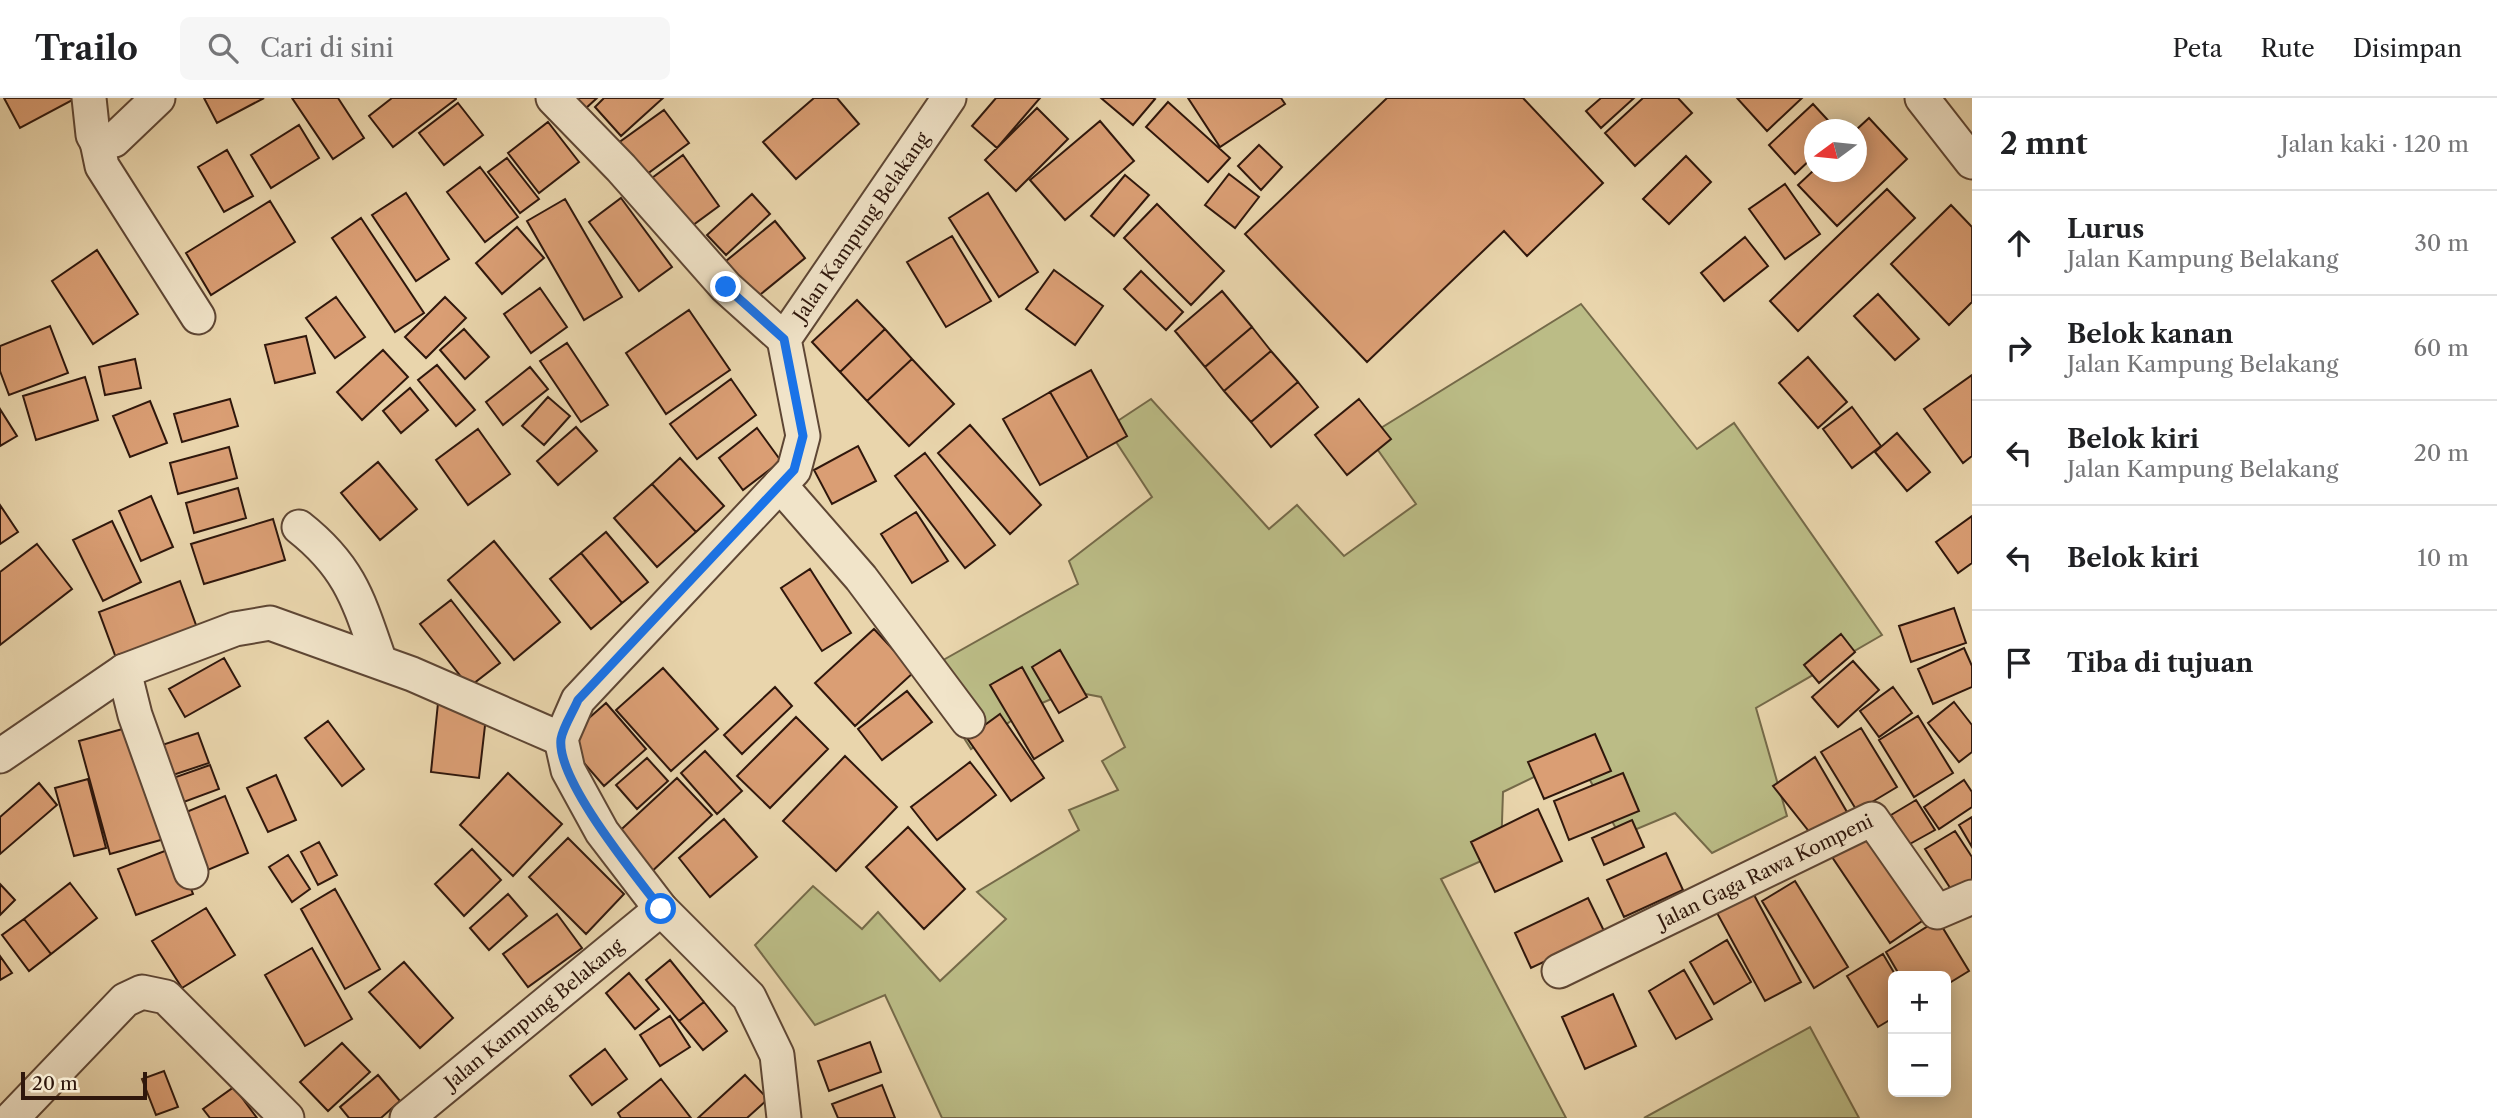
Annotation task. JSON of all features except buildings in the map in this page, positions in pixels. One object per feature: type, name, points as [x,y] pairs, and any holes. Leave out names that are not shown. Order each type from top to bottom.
[{"type":"street","points":[[89,98],[93,135],[102,166],[198,317]]},
{"type":"street","points":[[97,142],[114,140],[158,98]]},
{"type":"street","points":[[553,98],[621,168],[726,287],[784,339]]},
{"type":"street","name":"Jalan Kampung Belakang","points":[[561,738],[578,700],[794,470],[803,436],[784,339],[949,98]]},
{"type":"street","points":[[1922,98],[1972,162]]},
{"type":"street","points":[[780,485],[860,578],[968,721]]},
{"type":"street","points":[[299,527],[327,549],[345,572],[380,662]]},
{"type":"street","points":[[0,756],[124,671],[234,629],[270,623],[380,662],[561,738],[568,770],[602,832],[661,909],[749,997],[777,1055],[784,1118]]},
{"type":"street","points":[[124,671],[135,715],[191,872]]},
{"type":"street","name":"Jalan Gaga Rawa Kompeni","points":[[1559,971],[1872,819],[1937,912],[1972,897]]},
{"type":"street","name":"Jalan Kampung Belakang","points":[[407,1118],[661,909]]},
{"type":"street","points":[[12,1118],[125,1000],[142,992],[166,997],[287,1118]]},
{"type":"green space","points":[[1581,304],[1697,449],[1734,423],[1882,635],[1756,708],[1787,816],[1712,853],[1675,813],[1620,836],[1577,756],[1503,792],[1501,852],[1441,879],[1566,1118],[942,1118],[885,995],[815,1025],[755,945],[813,886],[862,929],[878,912],[940,981],[1006,919],[977,892],[1079,830],[1069,810],[1118,790],[1102,761],[1125,747],[1101,697],[1070,691],[1028,709],[971,749],[922,672],[1078,584],[1069,561],[1152,497],[1107,428],[1151,399],[1269,529],[1297,505],[1344,556],[1416,504],[1368,436]]},
{"type":"green space","points":[[1810,1027],[1859,1118],[1644,1118]]},
{"type":"route","points":[[661,909],[602,832],[568,770],[562,753],[561,738],[578,700],[794,470],[803,436],[784,339],[726,287]]}]
